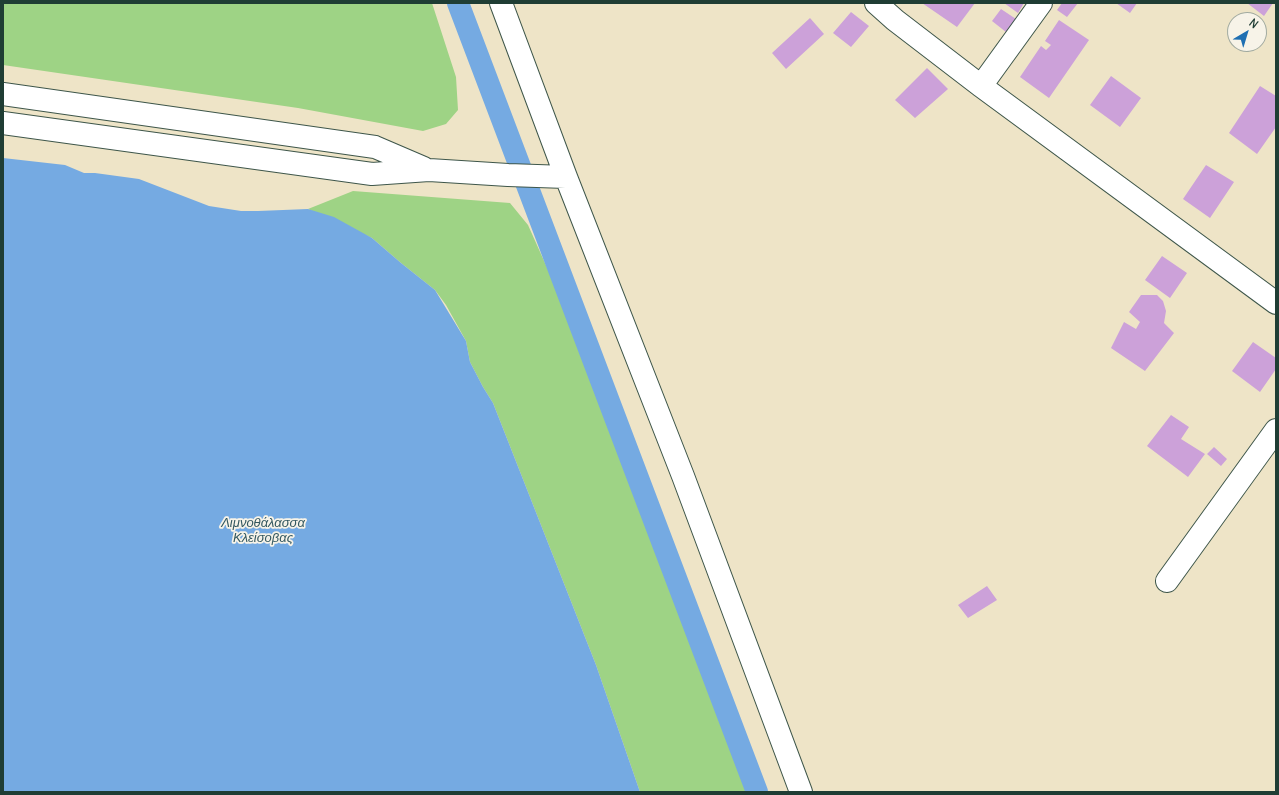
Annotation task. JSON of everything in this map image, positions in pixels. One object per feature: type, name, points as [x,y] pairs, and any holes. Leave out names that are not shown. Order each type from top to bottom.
[{"type":"street","points":[[501,3],[566,178],[683,476],[801,792]]},
{"type":"street","points":[[876,3],[895,20],[981,86],[1276,303]]},
{"type":"street","points":[[981,86],[1040,3]]},
{"type":"street","points":[[3,94],[375,147],[429,170]]},
{"type":"street","points":[[3,123],[372,174],[429,170],[566,178]]},
{"type":"street","points":[[1168,581],[1276,430]]},
{"type":"green space","points":[[3,3],[432,3],[456,77],[458,110],[446,124],[423,131],[298,108],[3,65]]},
{"type":"green space","points":[[353,191],[510,203],[528,225],[566,310],[747,792],[640,792],[596,665],[493,403],[470,362],[466,341],[446,305],[435,290],[372,238],[308,209]]},
{"type":"water","name":"Λιμνοθάλασσα Κλείσοβας","points":[[3,158],[65,165],[84,173],[139,179],[209,206],[241,211],[308,209],[334,217],[372,238],[435,290],[466,341],[470,362],[493,403],[596,665],[640,792],[3,792]]},
{"type":"building","points":[[922,3],[975,3],[957,27]]},
{"type":"building","points":[[1004,3],[1024,3],[1018,13]]},
{"type":"building","points":[[1062,3],[1078,3],[1067,17],[1057,10]]},
{"type":"building","points":[[1116,3],[1137,3],[1130,13]]},
{"type":"building","points":[[1247,3],[1273,3],[1267,12],[1259,12]]},
{"type":"building","points":[[1001,9],[1016,19],[1006,32],[992,21]]},
{"type":"building","points":[[851,12],[869,26],[851,47],[833,33]]},
{"type":"building","points":[[810,18],[824,34],[786,69],[772,53]]},
{"type":"building","points":[[1059,20],[1089,40],[1049,98],[1020,77],[1041,46],[1046,50],[1051,45],[1045,41]]},
{"type":"building","points":[[927,68],[948,89],[915,118],[895,100]]},
{"type":"building","points":[[1111,76],[1141,98],[1120,127],[1090,105]]},
{"type":"building","points":[[1260,86],[1276,96],[1276,127],[1257,154],[1229,133]]},
{"type":"building","points":[[1206,165],[1234,182],[1210,218],[1183,199]]},
{"type":"building","points":[[1162,256],[1187,273],[1170,298],[1145,280]]},
{"type":"building","points":[[1141,295],[1157,295],[1163,301],[1166,311],[1164,323],[1174,333],[1145,371],[1111,348],[1124,322],[1136,329],[1140,322],[1129,312]]},
{"type":"building","points":[[1253,342],[1276,358],[1276,369],[1260,392],[1232,371]]},
{"type":"building","points":[[1171,415],[1189,427],[1181,439],[1205,454],[1188,477],[1147,446]]},
{"type":"building","points":[[1214,447],[1227,459],[1221,466],[1207,454]]},
{"type":"building","points":[[987,586],[997,600],[968,618],[958,605]]},
{"type":"waterway","points":[[458,3],[757,792]]}]
